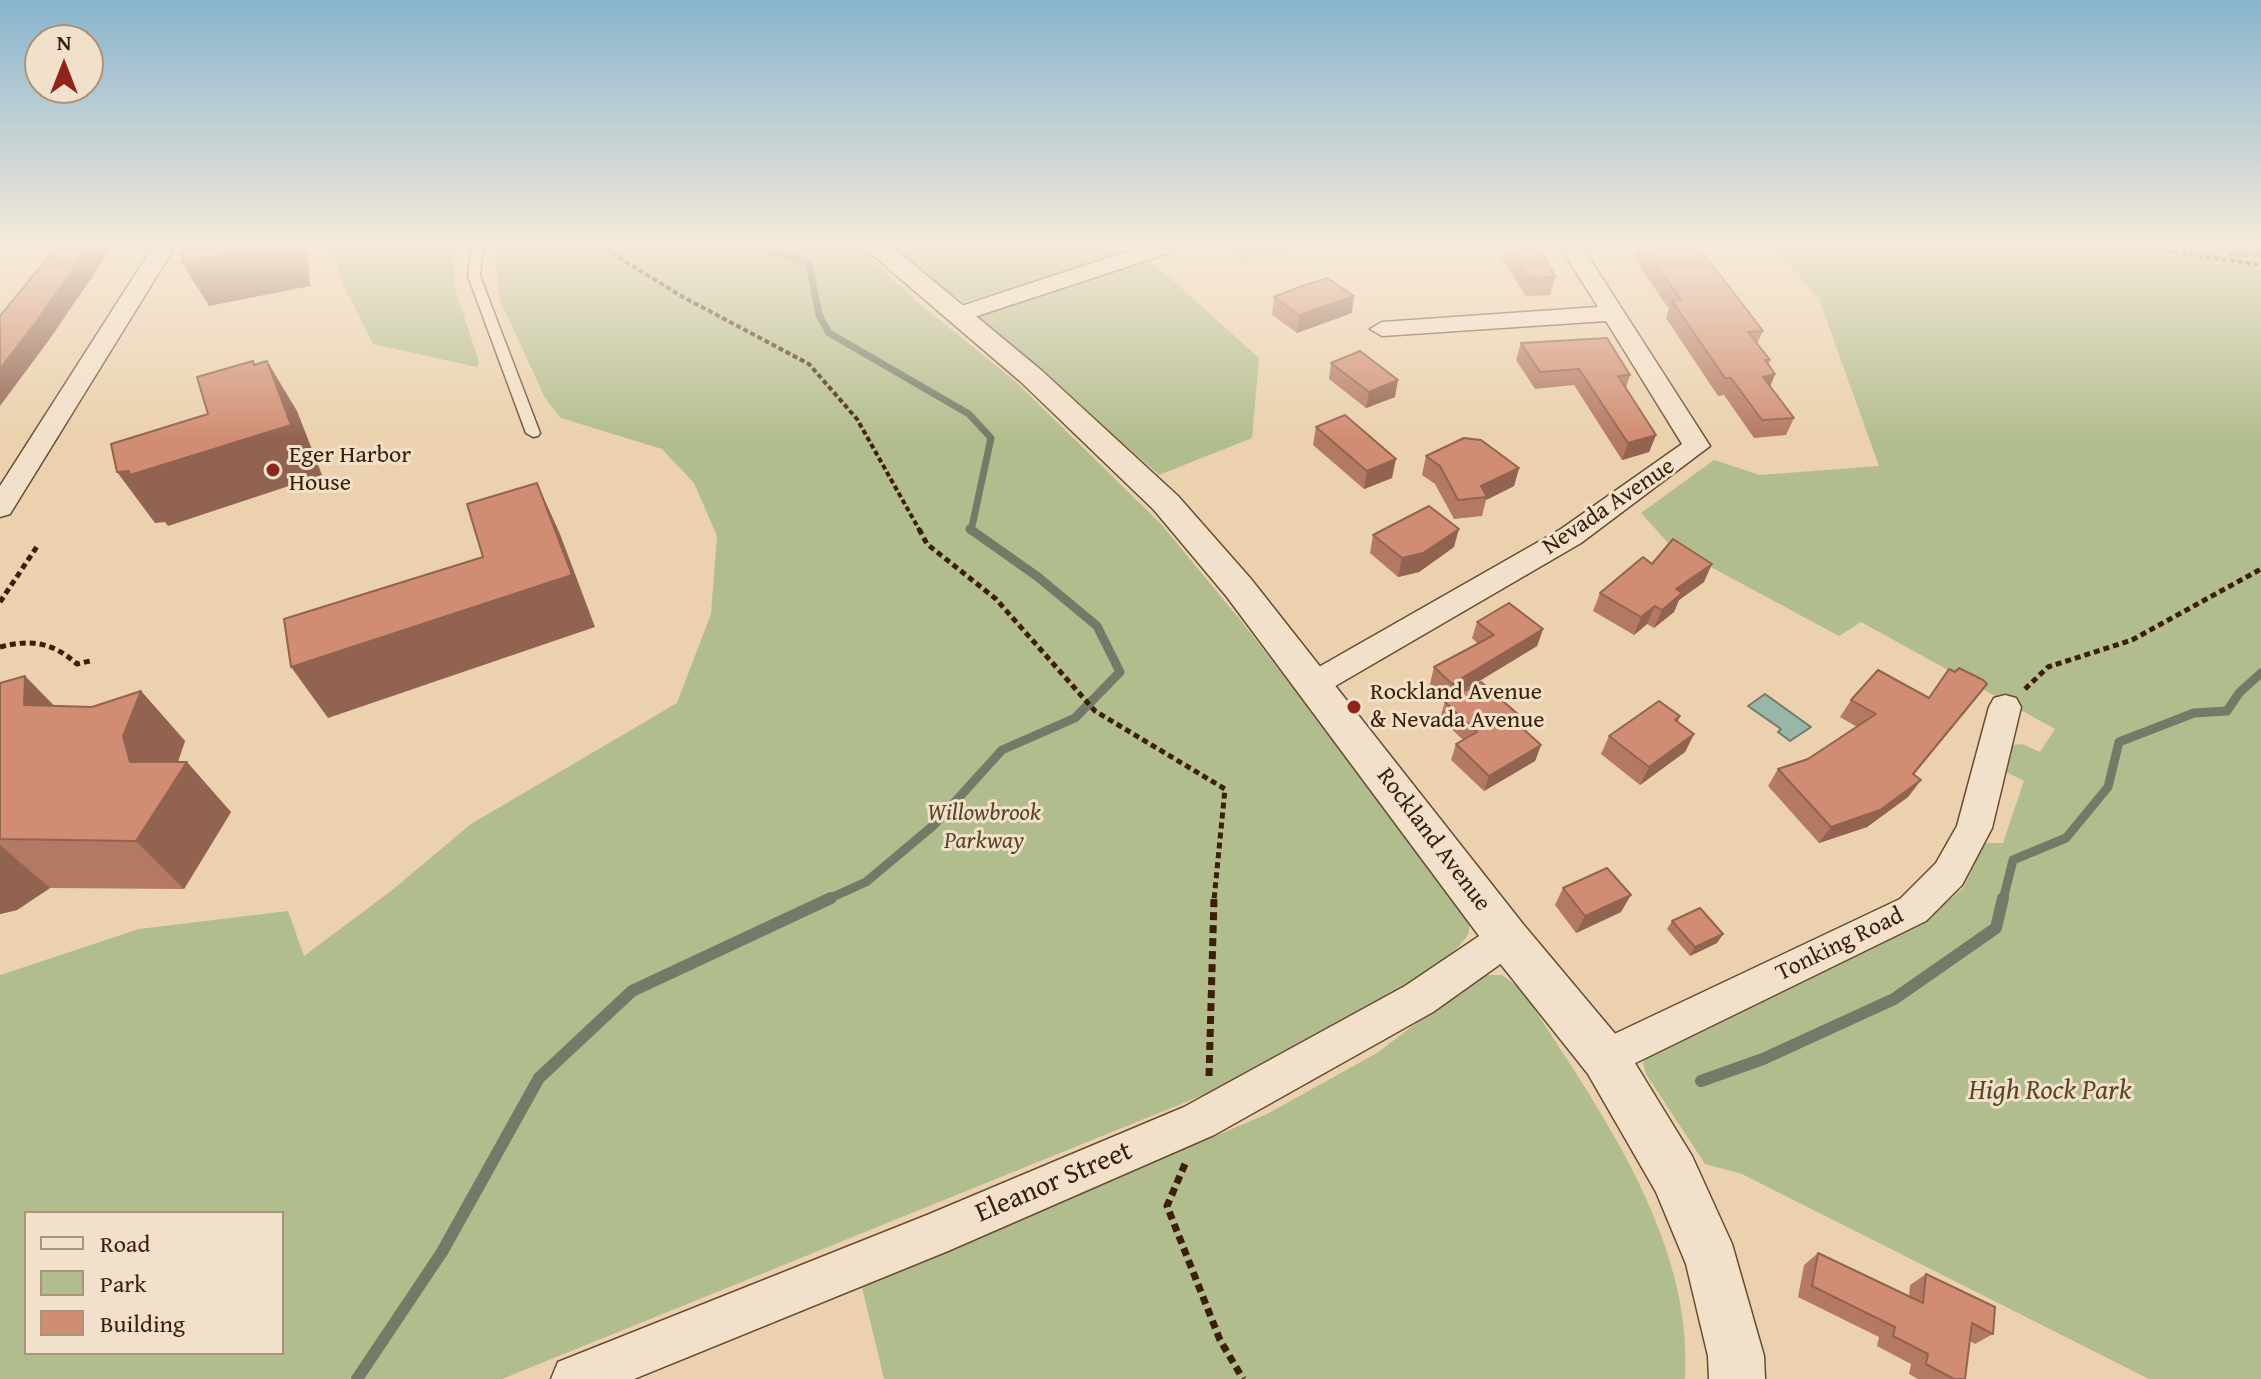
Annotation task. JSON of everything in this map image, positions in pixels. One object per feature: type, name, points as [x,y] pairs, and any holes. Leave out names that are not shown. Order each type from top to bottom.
[{"type":"street","points":[[0,508],[125,309]]},
{"type":"street","name":"Rockland Avenue","points":[[950,309],[1031,376],[1166,503],[1314,684],[1507,938],[1605,1058],[1674,1174],[1713,1263],[1736,1356],[1737,1379]]},
{"type":"street","points":[[957,315],[972,309]]},
{"type":"street","name":"Nevada Avenue","points":[[1314,684],[1571,536],[1697,446],[1614,309]]},
{"type":"street","points":[[1382,329],[1616,313]]},
{"type":"street","name":"Tonking Road","points":[[1605,1058],[1913,910],[1949,874],[1974,828],[2005,707]]},
{"type":"street","name":"Eleanor Street","points":[[575,1379],[932,1235],[1199,1121],[1419,999],[1507,938]]},
{"type":"lane","points":[[487,309],[533,433]]},
{"type":"path","points":[[706,309],[809,364],[857,419],[927,544],[996,599],[1095,711],[1225,789],[1212,921],[1209,1076]]},
{"type":"path","points":[[0,602],[38,545]]},
{"type":"path","points":[[2005,707],[2048,667],[2132,640],[2261,569]]},
{"type":"path","points":[[0,647],[18,643],[52,644],[77,664],[90,661]]},
{"type":"path","points":[[1192,1149],[1167,1206],[1220,1340],[1243,1379]]},
{"type":"green space","points":[[356,309],[462,309],[479,362],[477,367],[373,344]]},
{"type":"green space","name":"Willowbrook Parkway","points":[[504,309],[927,309],[1016,382],[1161,524],[1242,622],[1465,911],[1469,922],[1468,934],[1455,950],[1396,992],[1228,1085],[502,1379],[0,1379],[0,975],[139,929],[288,911],[304,956],[391,891],[471,824],[677,703],[711,614],[717,536],[694,483],[662,449],[561,418],[545,398]]},
{"type":"green space","points":[[995,309],[1205,309],[1259,358],[1252,438],[1159,475],[979,317]]},
{"type":"green space","name":"High Rock Park","points":[[1823,309],[2261,309],[2261,1379],[2149,1379],[1742,1174],[1705,1164],[1646,1074],[1643,1063],[1646,1052],[1656,1045],[1922,924],[1963,888],[1985,843],[2003,843],[2024,781],[2006,772],[2002,765],[2012,745],[2022,744],[2040,752],[2055,729],[1861,622],[1839,636],[1670,545],[1641,513],[1714,460],[1760,475],[1879,466]]},
{"type":"green space","points":[[1479,975],[1502,975],[1522,990],[1608,1125],[1634,1174],[1657,1223],[1674,1274],[1684,1326],[1685,1379],[884,1379],[859,1275],[1128,1166],[1199,1143],[1267,1114],[1377,1053]]},
{"type":"shaded area","points":[[1765,694],[1811,727],[1790,741],[1778,732],[1781,729],[1748,706]]},
{"type":"building","points":[[5,309],[45,309],[0,369],[0,316]]},
{"type":"building","points":[[1291,309],[1315,309],[1299,315]]},
{"type":"building","points":[[1678,309],[1746,309],[1763,331],[1748,332],[1770,360],[1765,360],[1775,374],[1763,377],[1794,418],[1762,420],[1731,378],[1725,378]]},
{"type":"building","points":[[1607,338],[1630,375],[1618,376],[1656,435],[1628,443],[1579,369],[1540,372],[1521,343]]},
{"type":"building","points":[[1360,351],[1398,380],[1369,392],[1331,363]]},
{"type":"building","points":[[253,361],[254,365],[267,361],[291,425],[130,475],[129,471],[117,472],[111,444],[208,414],[197,377]]},
{"type":"building","points":[[1345,415],[1396,459],[1367,471],[1316,427]]},
{"type":"building","points":[[1464,438],[1481,440],[1519,468],[1481,486],[1487,497],[1458,500],[1440,466],[1426,456]]},
{"type":"building","points":[[537,483],[572,575],[291,667],[284,619],[483,557],[467,504]]},
{"type":"building","points":[[1429,506],[1459,529],[1423,553],[1402,558],[1373,535]]},
{"type":"building","points":[[1673,539],[1712,564],[1676,589],[1682,593],[1662,610],[1655,606],[1641,617],[1600,593],[1643,557],[1652,564]]},
{"type":"building","points":[[1509,603],[1543,629],[1452,684],[1434,667],[1494,635],[1477,622]]},
{"type":"building","points":[[1959,668],[1987,684],[1913,774],[1921,780],[1880,810],[1831,827],[1778,769],[1808,759],[1876,714],[1851,700],[1878,670],[1929,698],[1949,669],[1955,672]]},
{"type":"building","points":[[25,676],[24,705],[92,707],[141,691],[123,736],[130,762],[187,762],[136,841],[0,839],[0,683]]},
{"type":"building","points":[[1481,682],[1527,722],[1520,726],[1541,745],[1489,776],[1456,744],[1477,732],[1445,702]]},
{"type":"building","points":[[1659,701],[1680,716],[1675,720],[1694,734],[1649,767],[1609,736]]},
{"type":"building","points":[[1607,868],[1631,895],[1585,916],[1563,888]]},
{"type":"building","points":[[1700,908],[1723,934],[1695,947],[1672,921]]},
{"type":"building","points":[[1818,1253],[1923,1303],[1926,1274],[1995,1307],[1993,1334],[1972,1323],[1965,1379],[1954,1379],[1926,1364],[1928,1354],[1893,1336],[1895,1327],[1812,1286]]},
{"type":"waterway","points":[[818,309],[829,333],[969,414],[991,438],[971,530]]},
{"type":"waterway","points":[[826,900],[866,882],[934,825],[1002,750],[1075,718],[1120,672],[1097,626],[1038,577],[971,530]]},
{"type":"waterway","points":[[2003,900],[2013,860],[2066,838],[2108,787],[2119,742],[2194,713],[2227,711],[2239,693],[2261,673]]},
{"type":"waterway","points":[[357,1379],[442,1252],[539,1078],[632,991],[831,898]]},
{"type":"waterway","points":[[1701,1081],[1763,1059],[1894,999],[1996,928],[2003,898]]},
{"type":"place","name":"Eger Harbor House","points":[[273,470]]},
{"type":"place","name":"Rockland Avenue & Nevada Avenue","points":[[1354,707]]}]
